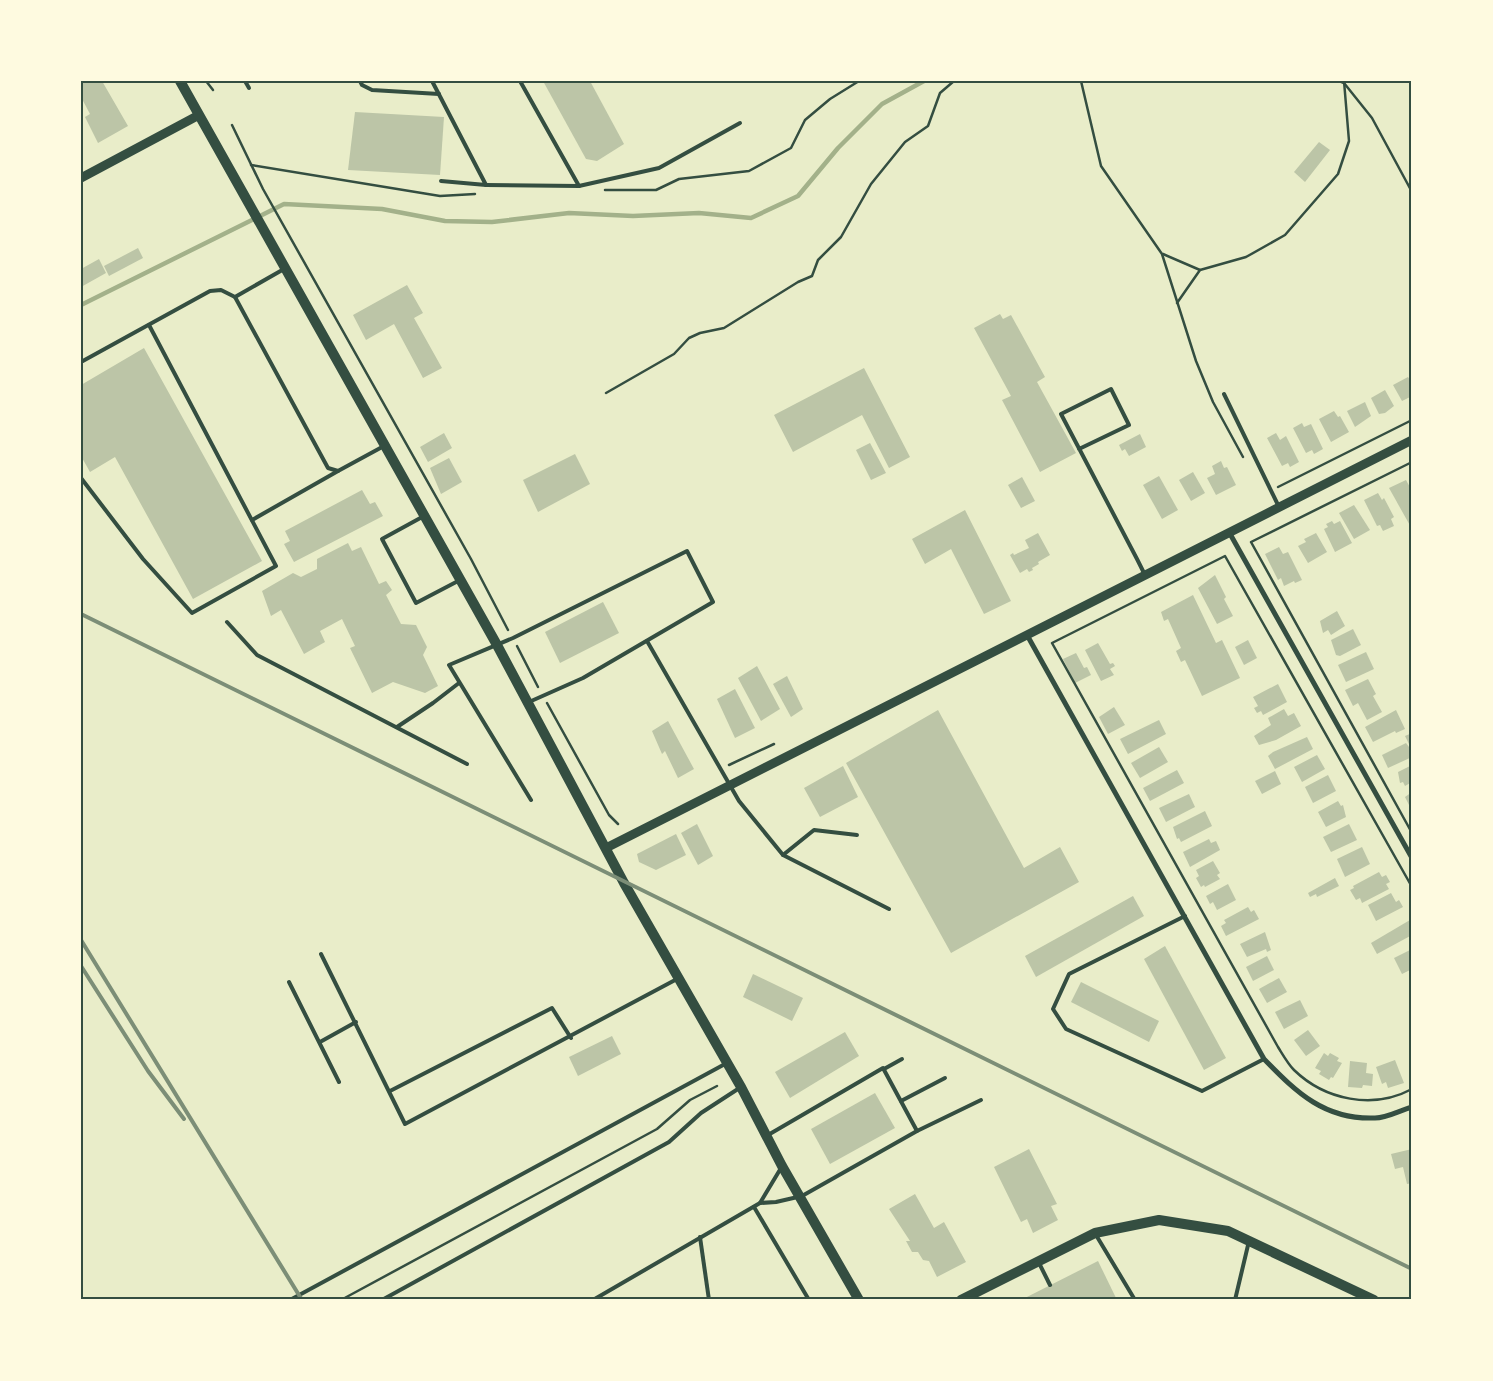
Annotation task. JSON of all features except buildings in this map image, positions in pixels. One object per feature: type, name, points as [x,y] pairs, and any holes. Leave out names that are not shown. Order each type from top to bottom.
[{"type":"main road","points":[[180,81],[497,645],[606,848],[768,1135],[782,1166],[802,1196],[859,1300]]},
{"type":"main road","points":[[961,1300],[978,1296],[1038,1261],[1095,1233],[1159,1220],[1228,1231],[1373,1300]]},
{"type":"street","points":[[81,178],[199,115]]},
{"type":"street","points":[[606,848],[1412,440]]},
{"type":"street","points":[[1229,532],[1412,858]]},
{"type":"street","points":[[1027,635],[1264,1059],[1294,1090],[1336,1115],[1377,1119],[1412,1107]]},
{"type":"lane","points":[[245,81],[249,88]]},
{"type":"lane","points":[[360,81],[362,85],[372,90],[439,94]]},
{"type":"lane","points":[[432,81],[486,186]]},
{"type":"lane","points":[[520,81],[579,186]]},
{"type":"lane","points":[[441,181],[486,186],[579,186],[659,168],[740,123]]},
{"type":"lane","points":[[236,297],[284,269]]},
{"type":"lane","points":[[81,362],[210,291],[221,290],[236,297],[328,468],[338,471]]},
{"type":"lane","points":[[81,478],[143,558],[192,613],[276,566],[148,325]]},
{"type":"lane","points":[[1080,449],[1129,425],[1111,389],[1061,414],[1145,575]]},
{"type":"lane","points":[[1224,394],[1279,507]]},
{"type":"lane","points":[[252,520],[384,446]]},
{"type":"lane","points":[[424,516],[382,539],[416,603],[460,580]]},
{"type":"lane","points":[[527,703],[583,678],[713,602],[687,551],[513,638],[449,665],[531,800]]},
{"type":"lane","points":[[227,622],[257,654],[467,764]]},
{"type":"lane","points":[[647,641],[730,785],[783,855],[890,909]]},
{"type":"lane","points":[[397,727],[434,703],[459,683]]},
{"type":"lane","points":[[783,855],[814,830],[857,835]]},
{"type":"lane","points":[[1185,916],[1070,974],[1053,1010],[1066,1029],[1202,1091],[1264,1059]]},
{"type":"lane","points":[[320,954],[356,1022],[405,1124],[571,1038],[679,978]]},
{"type":"lane","points":[[289,982],[339,1082]]},
{"type":"lane","points":[[390,1091],[552,1008],[571,1038]]},
{"type":"lane","points":[[320,1042],[356,1022]]},
{"type":"lane","points":[[768,1135],[902,1059]]},
{"type":"lane","points":[[290,1300],[727,1062]]},
{"type":"lane","points":[[884,1070],[917,1131]]},
{"type":"lane","points":[[901,1101],[945,1078]]},
{"type":"lane","points":[[382,1300],[669,1142],[700,1113],[741,1087]]},
{"type":"lane","points":[[760,1203],[776,1202],[802,1196],[917,1131],[981,1100]]},
{"type":"lane","points":[[593,1300],[760,1203],[782,1166]]},
{"type":"lane","points":[[754,1207],[809,1300]]},
{"type":"lane","points":[[1095,1233],[1135,1300]]},
{"type":"lane","points":[[700,1238],[709,1300]]},
{"type":"lane","points":[[1235,1300],[1249,1240]]},
{"type":"lane","points":[[1038,1261],[1050,1285]]},
{"type":"path","points":[[206,81],[212,90]]},
{"type":"path","points":[[606,393],[674,354],[689,338],[700,333],[724,328],[798,282],[812,276],[818,260],[841,236],[871,184],[905,142],[928,126],[940,93],[954,81]]},
{"type":"path","points":[[1081,81],[1101,166],[1162,254],[1177,302],[1200,270]]},
{"type":"path","points":[[1339,81],[1344,82],[1372,118],[1412,192]]},
{"type":"path","points":[[1162,254],[1200,270],[1246,258],[1285,235],[1338,174],[1349,141],[1344,82]]},
{"type":"path","points":[[232,125],[263,189],[471,559],[542,696],[609,815],[618,824]]},
{"type":"path","points":[[1272,491],[1412,420]]},
{"type":"path","points":[[1412,462],[1251,542],[1412,833]]},
{"type":"path","points":[[1412,887],[1225,556],[1052,643],[1278,1047],[1293,1069],[1314,1085],[1336,1097],[1367,1100],[1397,1097],[1412,1089]]},
{"type":"path","points":[[721,769],[774,744]]},
{"type":"path","points":[[341,1300],[657,1129],[690,1100],[717,1086]]},
{"type":"waterway","points":[[81,305],[284,204],[382,209],[445,221],[492,222],[569,213],[633,216],[699,213],[751,218],[798,196],[838,148],[882,104],[924,81]]},
{"type":"railway","points":[[81,614],[1412,1269]]},
{"type":"railway","points":[[81,940],[302,1300]]},
{"type":"railway","points":[[81,966],[148,1071],[184,1119]]}]
